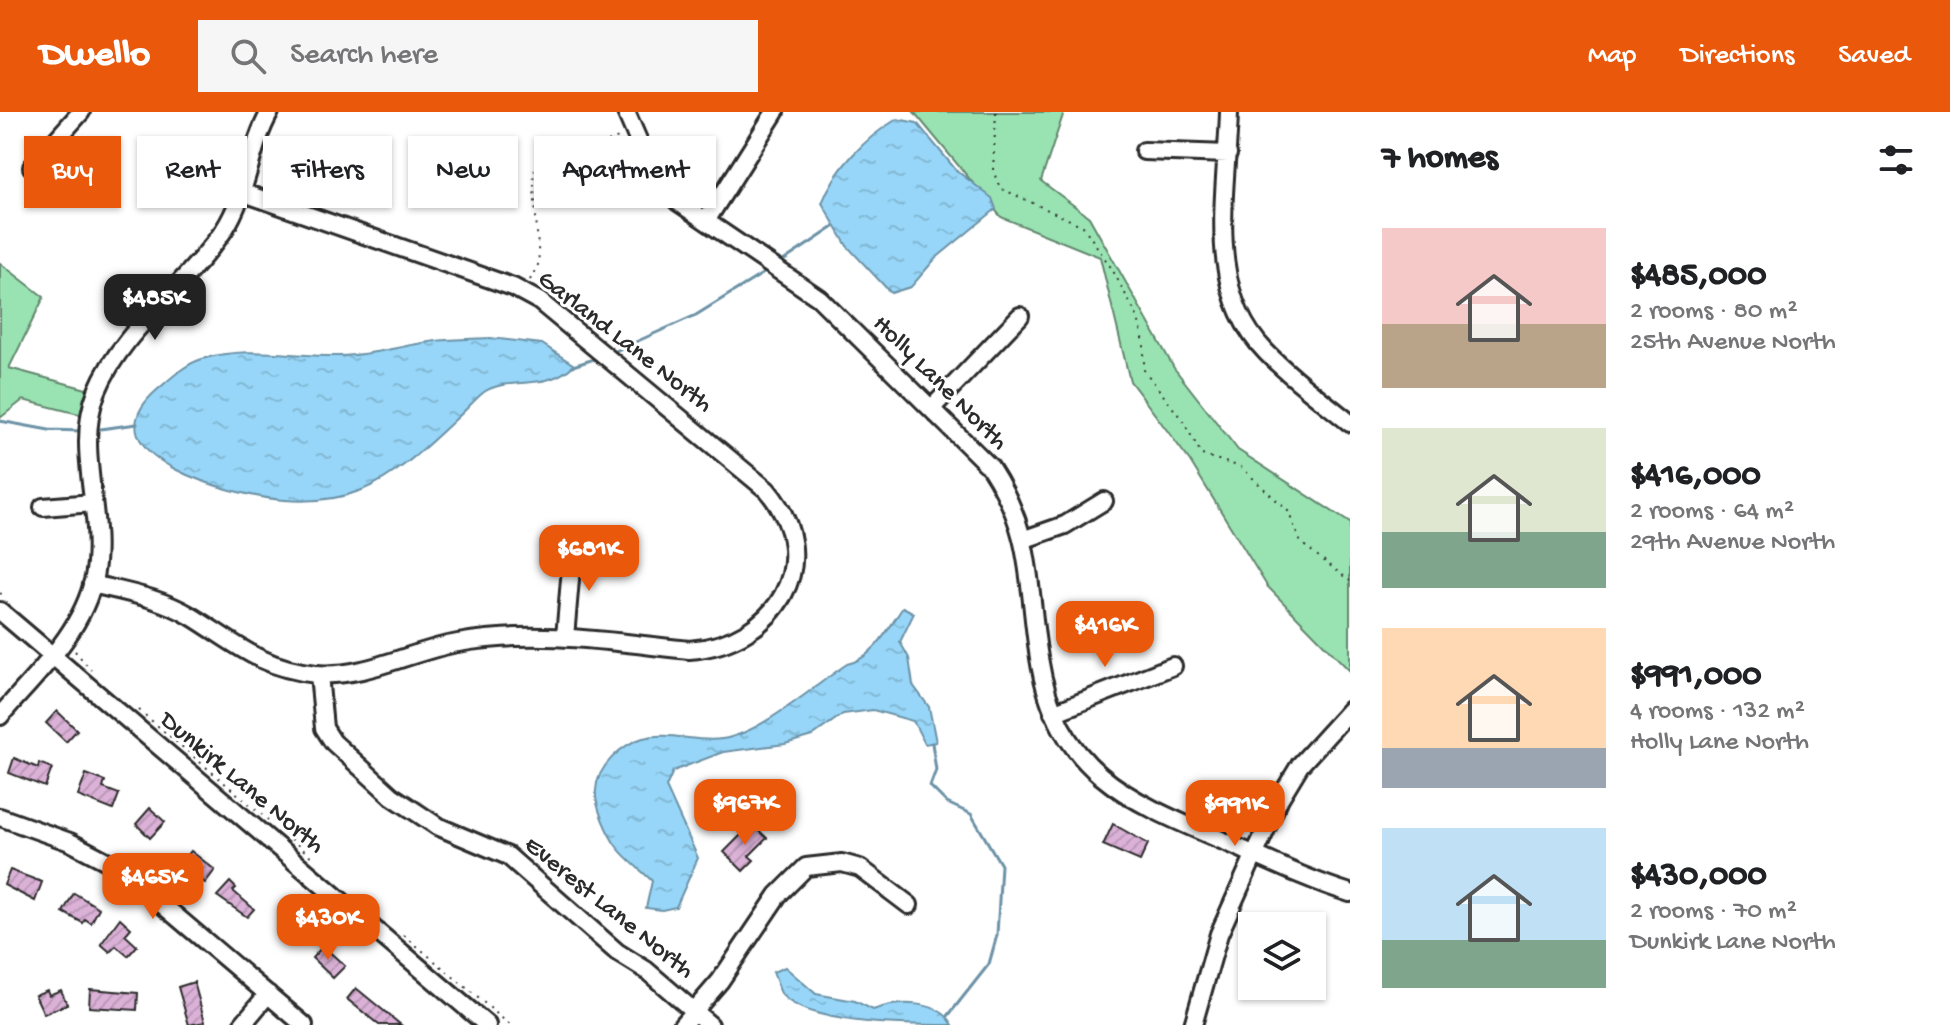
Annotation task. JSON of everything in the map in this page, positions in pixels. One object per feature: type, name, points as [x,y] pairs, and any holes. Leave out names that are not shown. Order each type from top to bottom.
[{"type":"street","points":[[60,136],[81,112]]},
{"type":"street","points":[[247,182],[259,137],[270,112]]},
{"type":"street","name":"Holly Lane North","points":[[626,112],[651,170],[678,202],[819,298],[990,467],[1006,491],[1025,539],[1038,654],[1053,713],[1081,759],[1102,780],[1152,810],[1350,893]]},
{"type":"street","points":[[706,221],[775,112]]},
{"type":"street","points":[[1229,112],[1225,268],[1238,312],[1264,351],[1350,423]]},
{"type":"street","points":[[1144,151],[1228,154]]},
{"type":"street","name":"Garland Lane North","points":[[247,194],[524,293],[563,319],[767,490],[790,523],[795,542],[791,577],[775,607],[746,635],[728,643],[689,650],[565,637]]},
{"type":"street","points":[[0,716],[78,620],[92,584],[97,554],[88,434],[97,390],[121,352],[222,233],[236,208]]},
{"type":"street","points":[[932,408],[1020,316]]},
{"type":"street","points":[[1025,539],[1065,525],[1104,501]]},
{"type":"street","points":[[43,507],[93,503]]},
{"type":"street","points":[[92,584],[166,604],[261,661],[319,674],[376,668],[459,642],[565,637],[573,545]]},
{"type":"street","name":"Dunkirk Lane North","points":[[5,606],[487,1025]]},
{"type":"street","points":[[1053,713],[1173,666]]},
{"type":"street","name":"Everest Lane North","points":[[319,674],[324,728],[345,754],[414,813],[508,856],[617,952],[646,970],[710,1025]]},
{"type":"street","points":[[1193,1025],[1219,934],[1280,798],[1300,765],[1350,710]]},
{"type":"street","points":[[0,817],[70,842],[118,867],[304,1025]]},
{"type":"street","points":[[682,1025],[720,981],[778,895],[806,867],[842,863],[875,878],[909,905]]},
{"type":"street","points":[[242,1025],[268,994]]},
{"type":"path","points":[[996,112],[993,170],[1000,188],[1083,226],[1112,269],[1138,318],[1144,342],[1144,370],[1183,421],[1202,455],[1241,467],[1288,511],[1301,543],[1350,581]]},
{"type":"path","points":[[524,293],[539,263],[533,171],[633,132]]},
{"type":"path","points":[[0,593],[5,606]]},
{"type":"path","points":[[57,649],[82,657],[93,673]]},
{"type":"path","points":[[136,707],[276,827]]},
{"type":"path","points":[[286,836],[317,862]]},
{"type":"path","points":[[398,930],[510,1025]]},
{"type":"green space","points":[[914,112],[1064,112],[1041,181],[1089,217],[1174,368],[1238,450],[1350,523],[1350,671],[1267,586],[1190,461],[1130,381],[1100,257],[1001,217]]},
{"type":"green space","points":[[0,263],[44,297],[9,368],[90,390],[83,415],[23,400],[0,418]]},
{"type":"water","points":[[897,119],[917,123],[956,170],[992,198],[996,209],[935,259],[911,287],[891,293],[847,246],[822,203],[835,178],[853,155]]},
{"type":"water","points":[[490,338],[542,344],[574,365],[551,379],[494,387],[484,392],[400,468],[375,484],[343,496],[294,501],[234,491],[175,469],[151,453],[138,435],[139,414],[157,390],[184,368],[202,359],[253,352],[352,355],[436,341]]},
{"type":"water","points":[[903,607],[914,613],[900,642],[909,658],[913,685],[929,707],[936,742],[925,744],[913,721],[873,710],[843,714],[812,736],[785,744],[723,752],[673,771],[666,787],[698,858],[676,907],[662,910],[646,908],[652,881],[617,847],[597,804],[597,781],[606,765],[627,745],[643,738],[722,739],[770,719],[847,664],[865,656],[880,642]]},
{"type":"water","points":[[785,967],[816,994],[855,1001],[873,1010],[905,1004],[928,1006],[938,1010],[953,1025],[860,1021],[814,1012],[795,1005],[782,995],[773,972]]},
{"type":"building","points":[[57,711],[77,730],[66,742],[46,723]]},
{"type":"building","points":[[14,758],[38,768],[39,763],[52,768],[45,787],[9,773]]},
{"type":"building","points":[[86,774],[105,781],[103,788],[119,794],[113,810],[78,796]]},
{"type":"building","points":[[150,808],[165,822],[150,838],[136,824]]},
{"type":"building","points":[[752,824],[767,838],[749,856],[754,860],[743,871],[724,852]]},
{"type":"building","points":[[1113,824],[1148,844],[1140,861],[1103,845]]},
{"type":"building","points":[[191,851],[215,870],[205,883],[181,863]]},
{"type":"building","points":[[10,870],[42,882],[35,901],[4,885]]},
{"type":"building","points":[[230,882],[236,888],[233,891],[254,909],[247,917],[217,896]]},
{"type":"building","points":[[74,893],[99,908],[91,923],[85,919],[83,923],[63,912]]},
{"type":"building","points":[[120,918],[131,928],[125,935],[137,946],[128,956],[116,946],[110,952],[101,944]]},
{"type":"building","points":[[323,946],[345,966],[333,978],[312,958]]},
{"type":"building","points":[[194,982],[205,1022],[189,1025],[178,987]]},
{"type":"building","points":[[356,988],[401,1025],[379,1025],[347,999]]},
{"type":"building","points":[[90,989],[138,993],[137,1010],[89,1007]]},
{"type":"building","points":[[47,990],[49,995],[61,990],[67,1004],[44,1014],[35,995]]},
{"type":"waterway","points":[[780,263],[834,227]]},
{"type":"waterway","points":[[611,353],[696,315],[767,271]]},
{"type":"waterway","points":[[573,366],[597,358]]},
{"type":"waterway","points":[[0,421],[49,430],[82,431]]},
{"type":"waterway","points":[[93,430],[137,424]]},
{"type":"waterway","points":[[932,743],[936,770],[930,786],[947,803],[971,814],[1001,865],[997,935],[989,964],[948,1016]]}]
